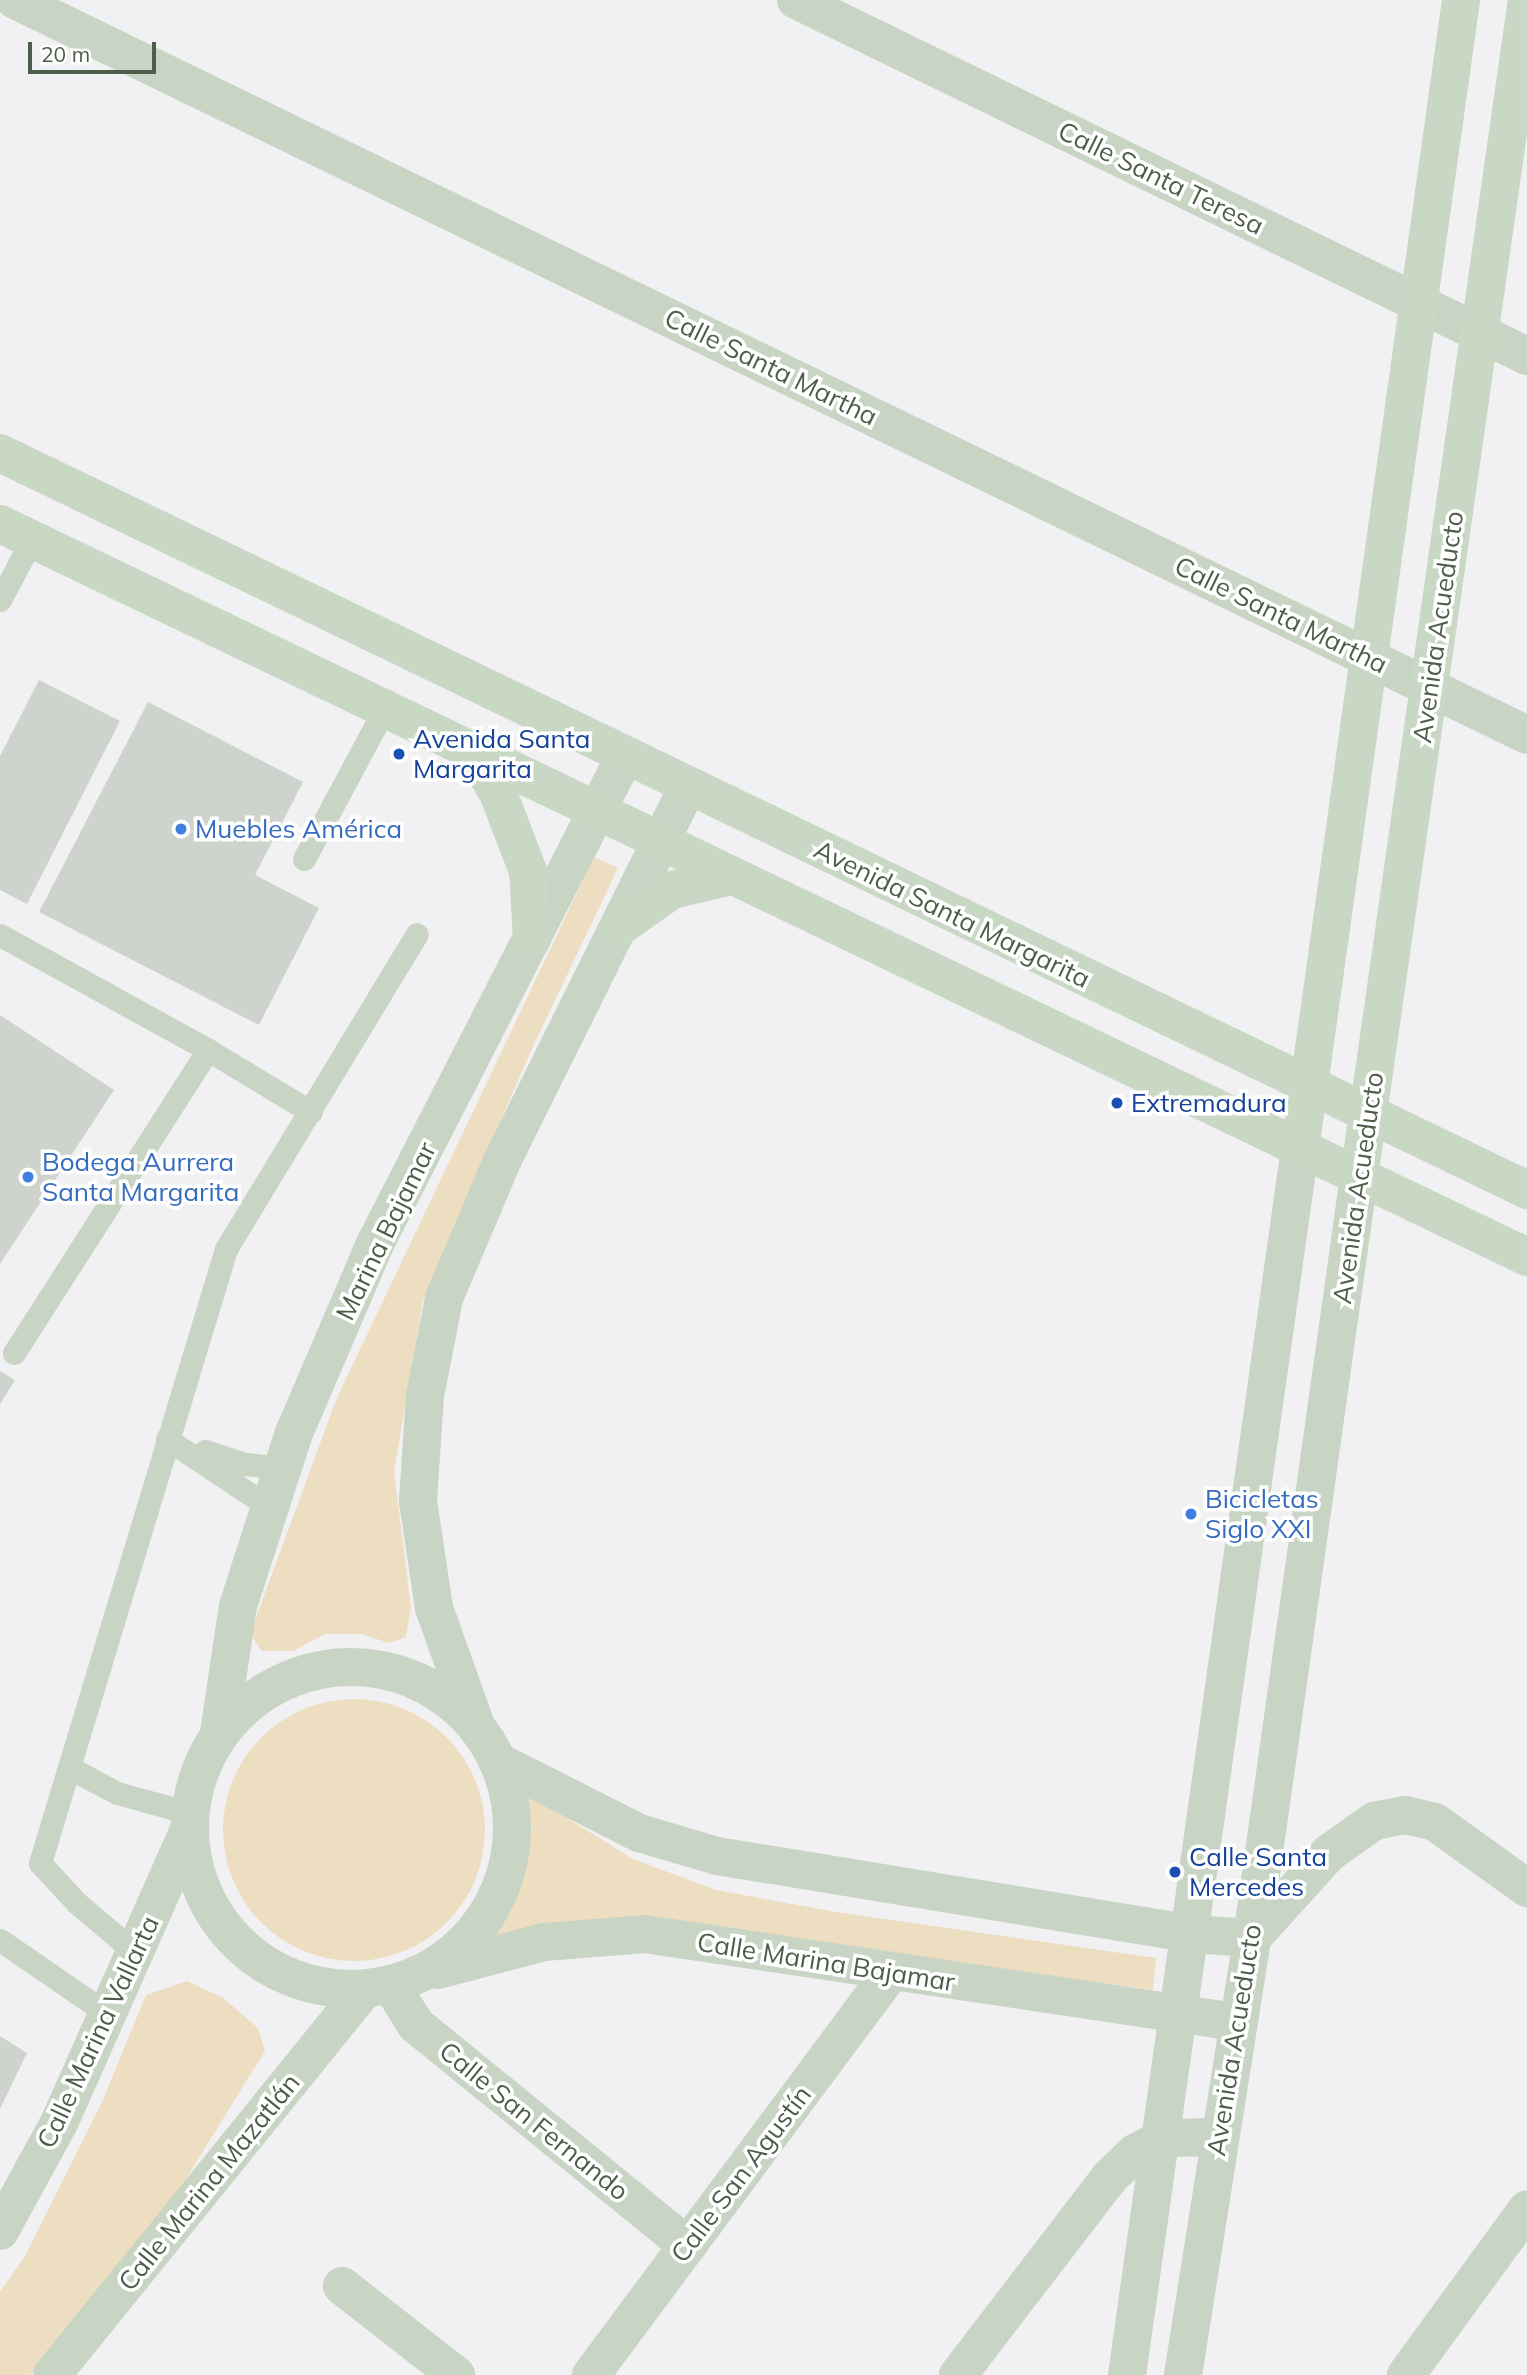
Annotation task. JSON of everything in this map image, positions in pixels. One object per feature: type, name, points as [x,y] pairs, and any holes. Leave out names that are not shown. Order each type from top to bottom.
[{"type":"main road","name":"Avenida Acueducto","points":[[1300,1149],[1461,0]]},
{"type":"main road","name":"Avenida Acueducto","points":[[1359,1177],[1527,0]]},
{"type":"main road","name":"Avenida Santa Margarita","points":[[0,453],[1527,1190]]},
{"type":"main road","points":[[16,532],[728,877],[1527,1257]]},
{"type":"main road","points":[[475,754],[498,793],[528,871],[532,939]]},
{"type":"main road","points":[[618,928],[673,890],[728,877]]},
{"type":"street","name":"Calle Santa Martha","points":[[15,0],[1527,735]]},
{"type":"street","name":"Calle Santa Teresa","points":[[796,0],[1527,356]]},
{"type":"street","name":"Marina Bajamar","points":[[219,1733],[238,1606],[269,1507],[376,1242],[625,755]]},
{"type":"street","points":[[688,786],[503,1158],[444,1298],[425,1396],[418,1501],[432,1595],[475,1726],[499,1762],[639,1833],[717,1856],[1192,1934],[1252,1938],[1329,1853],[1374,1821],[1405,1815],[1435,1822],[1527,1888]]},
{"type":"street","name":"Avenida Acueducto","points":[[1127,2375],[1192,1934],[1300,1149]]},
{"type":"street","name":"Avenida Acueducto","points":[[1182,2375],[1235,2022],[1252,1938],[1359,1177]]},
{"type":"street","points":[[392,1983],[300,1980],[264,1964],[224,1928],[198,1882],[189,1821],[191,1787],[219,1733],[261,1693],[316,1670],[375,1668],[419,1684],[475,1726]]},
{"type":"street","name":"Calle Marina Mazatlán","points":[[60,2373],[392,1983],[461,1948],[492,1908],[510,1861],[512,1811],[499,1762]]},
{"type":"street","name":"Calle Marina Vallarta","points":[[0,2231],[59,2123],[109,2015],[189,1821]]},
{"type":"street","name":"Calle Marina Bajamar","points":[[392,1983],[544,1942],[645,1934],[1180,2017],[1235,2022]]},
{"type":"street","name":"Calle San Agustín","points":[[591,2375],[891,1972]]},
{"type":"street","name":"Calle San Fernando","points":[[392,1983],[416,2025],[688,2246]]},
{"type":"street","points":[[958,2375],[1110,2177],[1135,2153],[1163,2138],[1218,2137]]},
{"type":"street","points":[[1405,2375],[1527,2209]]},
{"type":"street","points":[[342,2286],[456,2375]]},
{"type":"lane","points":[[0,600],[16,532]]},
{"type":"lane","points":[[304,859],[384,710]]},
{"type":"lane","points":[[136,1952],[77,1903],[40,1863],[226,1249],[417,934]]},
{"type":"lane","points":[[0,935],[208,1050],[310,1112]]},
{"type":"lane","points":[[14,1353],[208,1050]]},
{"type":"lane","points":[[167,1439],[244,1464],[283,1468]]},
{"type":"lane","points":[[167,1439],[269,1507]]},
{"type":"lane","points":[[70,1768],[117,1793],[189,1821]]},
{"type":"lane","points":[[0,1940],[109,2015]]},
{"type":"shaded area","points":[[594,857],[618,868],[529,1055],[423,1300],[394,1472],[411,1607],[406,1637],[389,1643],[361,1634],[325,1634],[293,1651],[262,1651],[250,1634],[336,1400]]},
{"type":"shaded area","points":[[354,1699],[380,1702],[404,1709],[427,1721],[447,1737],[463,1757],[475,1780],[482,1804],[485,1830],[482,1856],[475,1880],[463,1903],[447,1923],[427,1939],[404,1951],[380,1958],[354,1961],[328,1958],[304,1951],[281,1939],[261,1923],[245,1903],[233,1880],[226,1856],[223,1830],[226,1804],[233,1780],[245,1757],[261,1737],[281,1721],[304,1709],[328,1702]]},
{"type":"shaded area","points":[[517,1787],[633,1859],[716,1890],[836,1912],[1156,1958],[1153,1990],[656,1920],[476,1948],[512,1892],[523,1846]]},
{"type":"shaded area","points":[[187,1981],[223,1998],[258,2028],[265,2051],[169,2206],[106,2289],[30,2375],[0,2375],[0,2292],[25,2256],[102,2102],[146,1995]]},
{"type":"building","points":[[39,680],[120,721],[27,904],[0,890],[0,756]]},
{"type":"building","name":"Muebles América","points":[[148,702],[303,782],[255,875],[319,908],[259,1025],[39,912]]},
{"type":"building","name":"Bodega Aurrera Santa Margarita","points":[[0,1015],[114,1090],[0,1264]]},
{"type":"building","points":[[0,1371],[15,1380],[0,1404]]},
{"type":"building","points":[[0,2036],[27,2053],[0,2109]]},
{"type":"place","name":"Avenida Santa Margarita","points":[[399,754]]},
{"type":"place","name":"Muebles América","points":[[181,829]]},
{"type":"place","name":"Extremadura","points":[[1117,1103]]},
{"type":"place","name":"Bodega Aurrera Santa Margarita","points":[[28,1177]]},
{"type":"place","name":"Bicicletas Siglo XXI","points":[[1191,1514]]},
{"type":"place","name":"Calle Santa Mercedes","points":[[1175,1872]]}]
